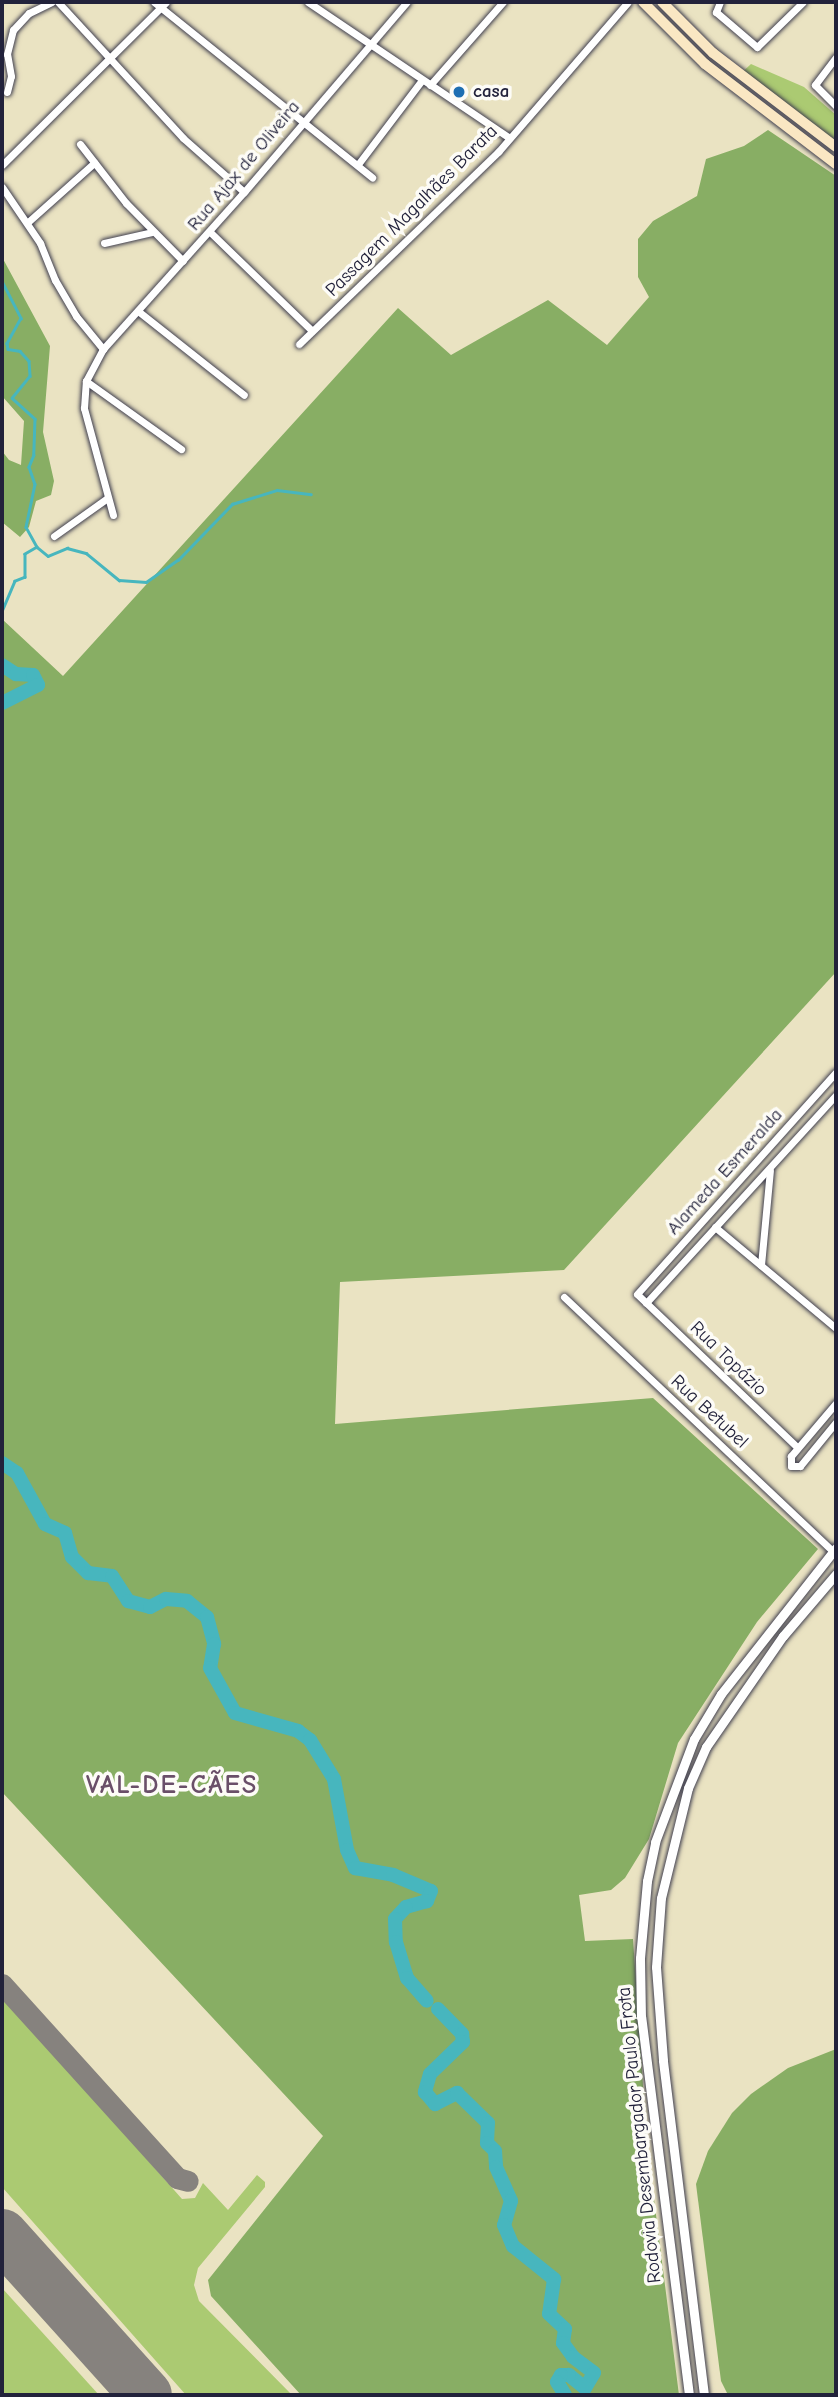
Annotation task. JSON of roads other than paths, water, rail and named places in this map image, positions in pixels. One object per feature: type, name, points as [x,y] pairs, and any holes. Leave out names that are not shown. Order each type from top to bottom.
[{"type":"main road","points":[[643,2],[705,64],[836,164]]},
{"type":"main road","points":[[662,2],[713,53],[836,147]]},
{"type":"street","points":[[7,92],[13,30],[29,13],[52,2]]},
{"type":"street","points":[[58,2],[183,138],[244,192]]},
{"type":"street","points":[[309,2],[508,137]]},
{"type":"street","name":"Rua Ajax de Oliveira","points":[[86,381],[103,349],[210,232],[368,43],[390,26],[407,2]]},
{"type":"street","points":[[430,85],[503,2]]},
{"type":"street","name":"Passagem Magalhães Barata","points":[[299,344],[508,137],[628,2]]},
{"type":"street","points":[[719,3],[719,15],[753,45],[763,45],[803,2]]},
{"type":"street","points":[[2,165],[110,60],[160,4],[373,177]]},
{"type":"street","points":[[836,57],[815,85],[836,106]]},
{"type":"street","points":[[359,163],[422,80]]},
{"type":"street","points":[[80,145],[152,232],[183,261]]},
{"type":"street","points":[[28,222],[93,163]]},
{"type":"street","points":[[2,187],[28,222],[55,280],[103,349]]},
{"type":"street","points":[[103,243],[152,232]]},
{"type":"street","points":[[210,232],[313,331]]},
{"type":"street","points":[[138,311],[244,395]]},
{"type":"street","points":[[86,381],[181,449]]},
{"type":"street","points":[[86,381],[84,408],[106,499],[113,515]]},
{"type":"street","points":[[54,536],[106,499]]},
{"type":"street","name":"Alameda Esmeralda","points":[[637,1294],[835,1076]]},
{"type":"street","name":"Alameda Esmeralda","points":[[646,1303],[836,1095]]},
{"type":"street","points":[[761,1265],[770,1170]]},
{"type":"street","points":[[716,1206],[727,1215]]},
{"type":"street","points":[[715,1227],[836,1328]]},
{"type":"street","name":"Rua Topázio","points":[[637,1294],[797,1447]]},
{"type":"street","name":"Rua Betubel","points":[[564,1297],[835,1549]]},
{"type":"street","points":[[836,1403],[788,1461],[795,1469],[836,1422]]},
{"type":"street","name":"Rodovia Desembargador Paulo Frota","points":[[689,2395],[641,2017],[640,1958],[647,1881],[655,1842],[694,1739],[721,1694],[835,1549]]},
{"type":"street","name":"Rodovia Desembargador Paulo Frota","points":[[704,2395],[663,2060],[656,1967],[661,1898],[688,1788],[706,1747],[783,1636],[836,1574]]},
{"type":"waterway","points":[[2,281],[21,318],[7,343],[8,349],[20,351],[29,361],[30,376],[12,398],[35,419],[34,455],[29,467],[35,484],[26,527],[37,547],[25,554],[25,577],[15,581],[2,611]]},
{"type":"waterway","points":[[37,547],[48,556],[67,548],[86,553],[119,580],[146,582],[178,560],[232,504],[277,490],[311,494]]},
{"type":"waterway","points":[[2,665],[16,674],[33,675],[38,685],[2,703]]},
{"type":"waterway","points":[[2,1463],[17,1473],[45,1524],[65,1533],[72,1557],[88,1573],[112,1576],[128,1601],[150,1607],[166,1599],[187,1601],[207,1617],[214,1644],[210,1668],[235,1713],[298,1731],[310,1740],[334,1779],[347,1850],[355,1868],[393,1875],[431,1891],[427,1901],[406,1907],[395,1919],[396,1942],[407,1978],[427,2001]]},
{"type":"waterway","points":[[438,2009],[462,2034],[463,2042],[430,2074],[425,2092],[435,2104],[457,2093],[488,2123],[487,2143],[495,2151],[496,2167],[511,2201],[504,2225],[513,2246],[554,2279],[549,2314],[565,2329],[563,2343],[573,2357],[594,2373],[585,2388],[569,2375],[561,2375],[557,2382],[565,2395]]},
{"type":"place","name":"casa","points":[[459,92]]},
{"type":"district","name":"VAL-DE-CÃES","points":[[172,1786]]}]
